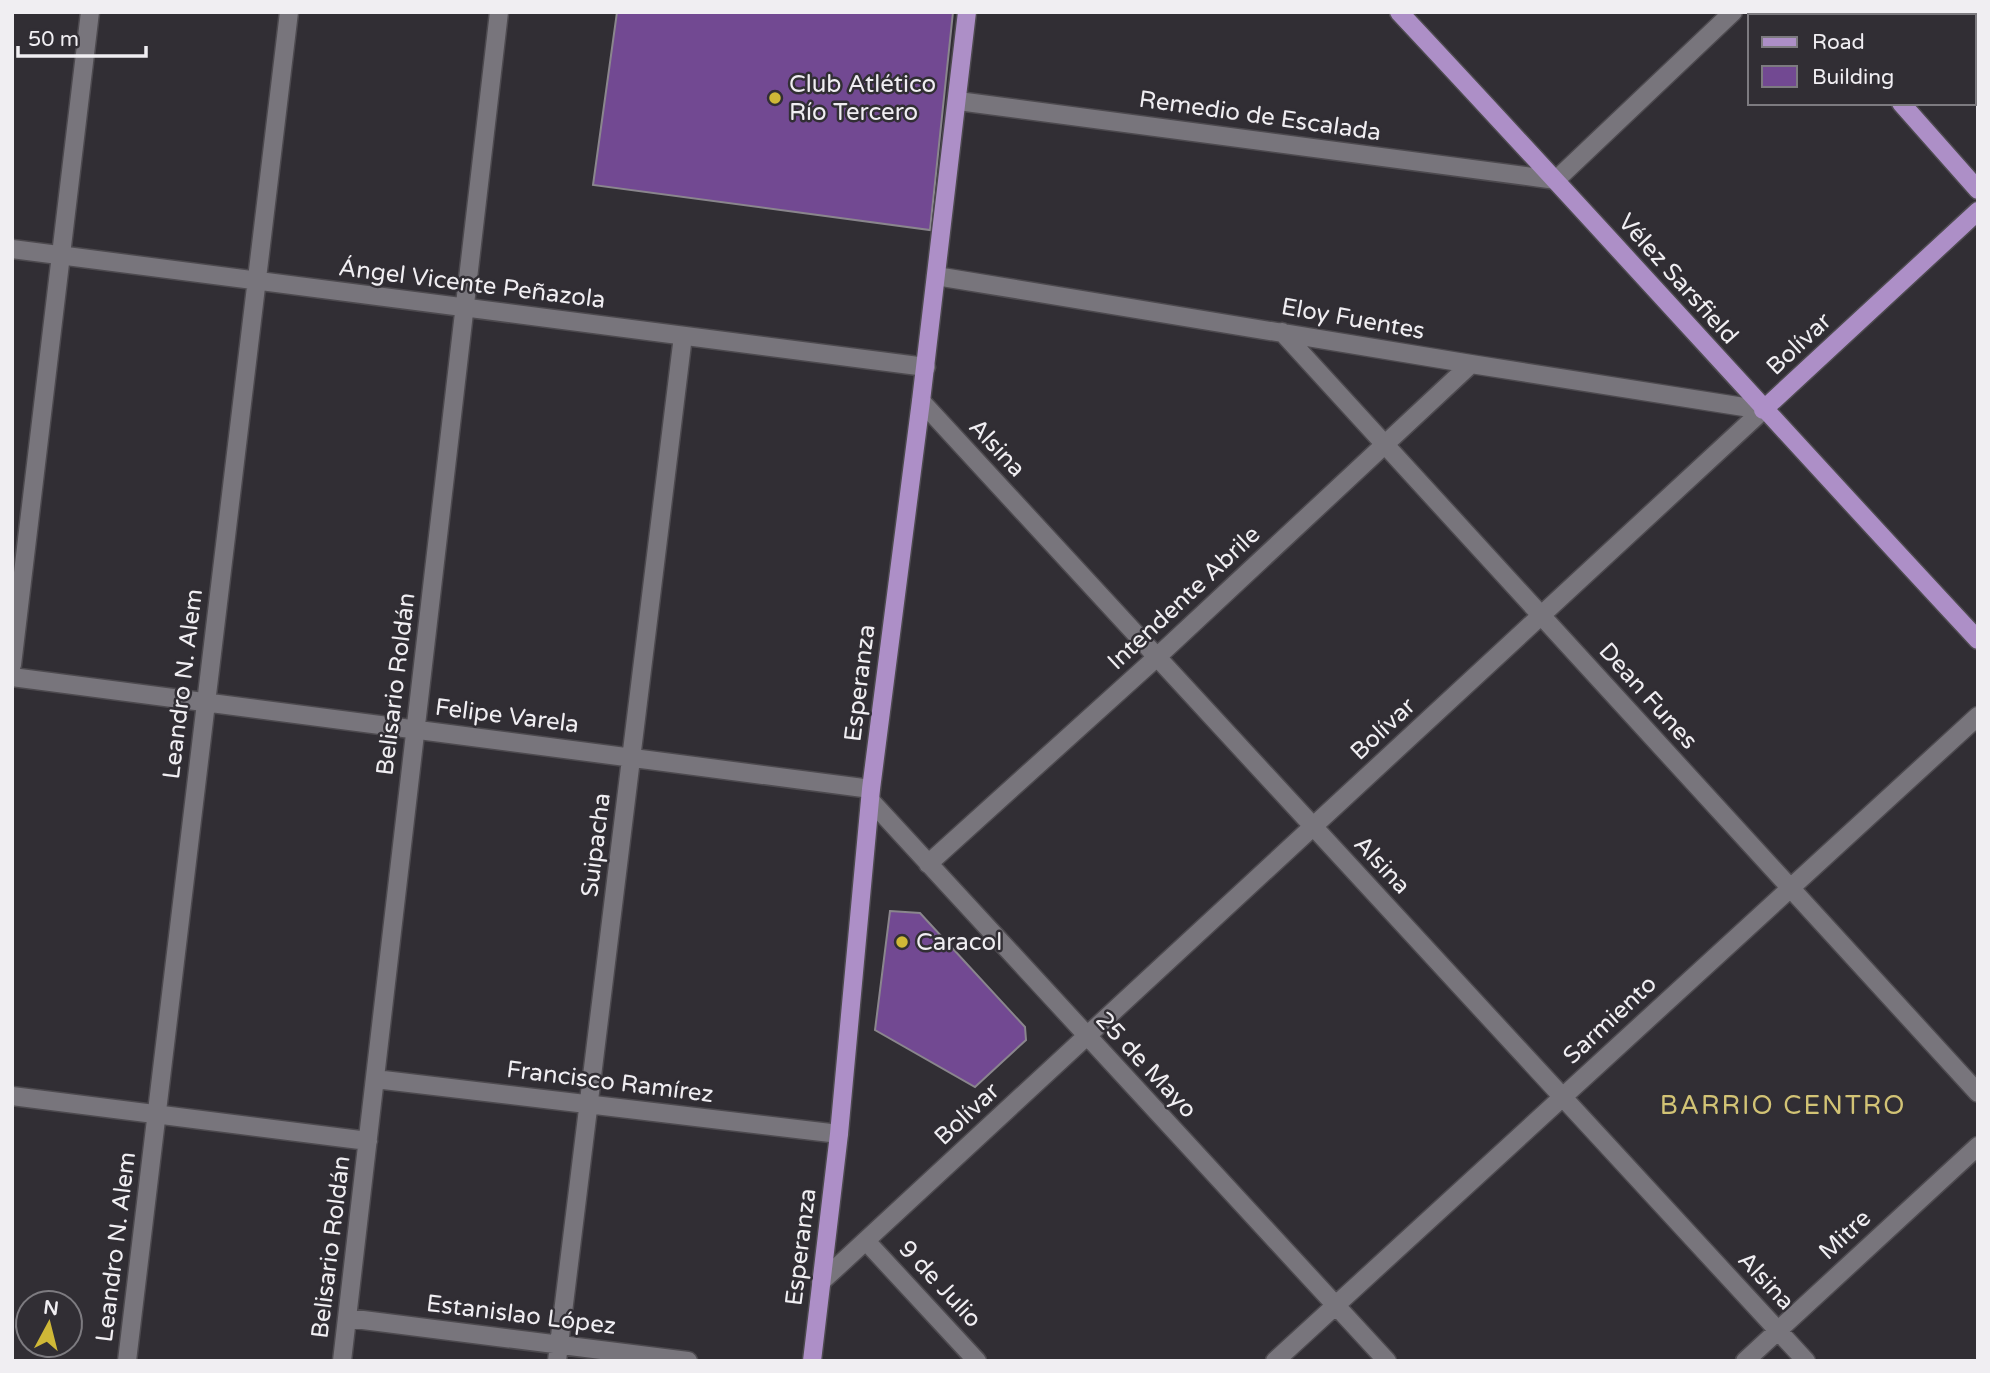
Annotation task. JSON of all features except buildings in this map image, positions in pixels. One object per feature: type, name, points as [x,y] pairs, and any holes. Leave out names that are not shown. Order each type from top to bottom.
[{"type":"main road","name":"Esperanza","points":[[812,1361],[839,1134],[871,795],[926,367],[967,12]]},
{"type":"main road","name":"Vélez Sarsfield","points":[[1399,12],[1556,180],[1763,410],[1978,640]]},
{"type":"main road","points":[[1903,105],[1978,190]]},
{"type":"main road","name":"Bolívar","points":[[1763,410],[1978,211]]},
{"type":"street","points":[[12,665],[90,12]]},
{"type":"street","name":"Leandro N. Alem","points":[[127,1361],[289,12]]},
{"type":"street","name":"Belisario Roldán","points":[[342,1361],[499,12]]},
{"type":"street","points":[[1556,180],[1733,12]]},
{"type":"street","name":"Remedio de Escalada","points":[[958,101],[1556,180]]},
{"type":"street","name":"Ángel Vicente Peñazola","points":[[12,248],[926,367]]},
{"type":"street","name":"Eloy Fuentes","points":[[936,276],[1763,410]]},
{"type":"street","name":"Dean Funes","points":[[1282,332],[1978,1093]]},
{"type":"street","name":"Suipacha","points":[[558,1353],[683,336]]},
{"type":"street","name":"Intendente Abrile","points":[[928,864],[1157,657],[1471,364]]},
{"type":"street","name":"Alsina","points":[[921,401],[1806,1361]]},
{"type":"street","name":"Bolívar","points":[[821,1282],[1763,410]]},
{"type":"street","name":"Felipe Varela","points":[[12,677],[631,757],[871,795]]},
{"type":"street","name":"Sarmiento","points":[[1275,1361],[1978,716]]},
{"type":"street","name":"25 de Mayo","points":[[871,795],[928,864],[1387,1361]]},
{"type":"street","name":"Francisco Ramírez","points":[[375,1079],[839,1134]]},
{"type":"street","points":[[12,1096],[368,1141]]},
{"type":"street","name":"Mitre","points":[[1745,1361],[1978,1146]]},
{"type":"street","name":"9 de Julio","points":[[866,1241],[977,1361]]},
{"type":"street","name":"Estanislao López","points":[[347,1318],[558,1353],[688,1361]]},
{"type":"place","name":"Club Atlético Río Tercero","points":[[775,98]]},
{"type":"place","name":"Caracol","points":[[902,942]]},
{"type":"district","name":"BARRIO CENTRO","points":[[1783,1105]]}]
